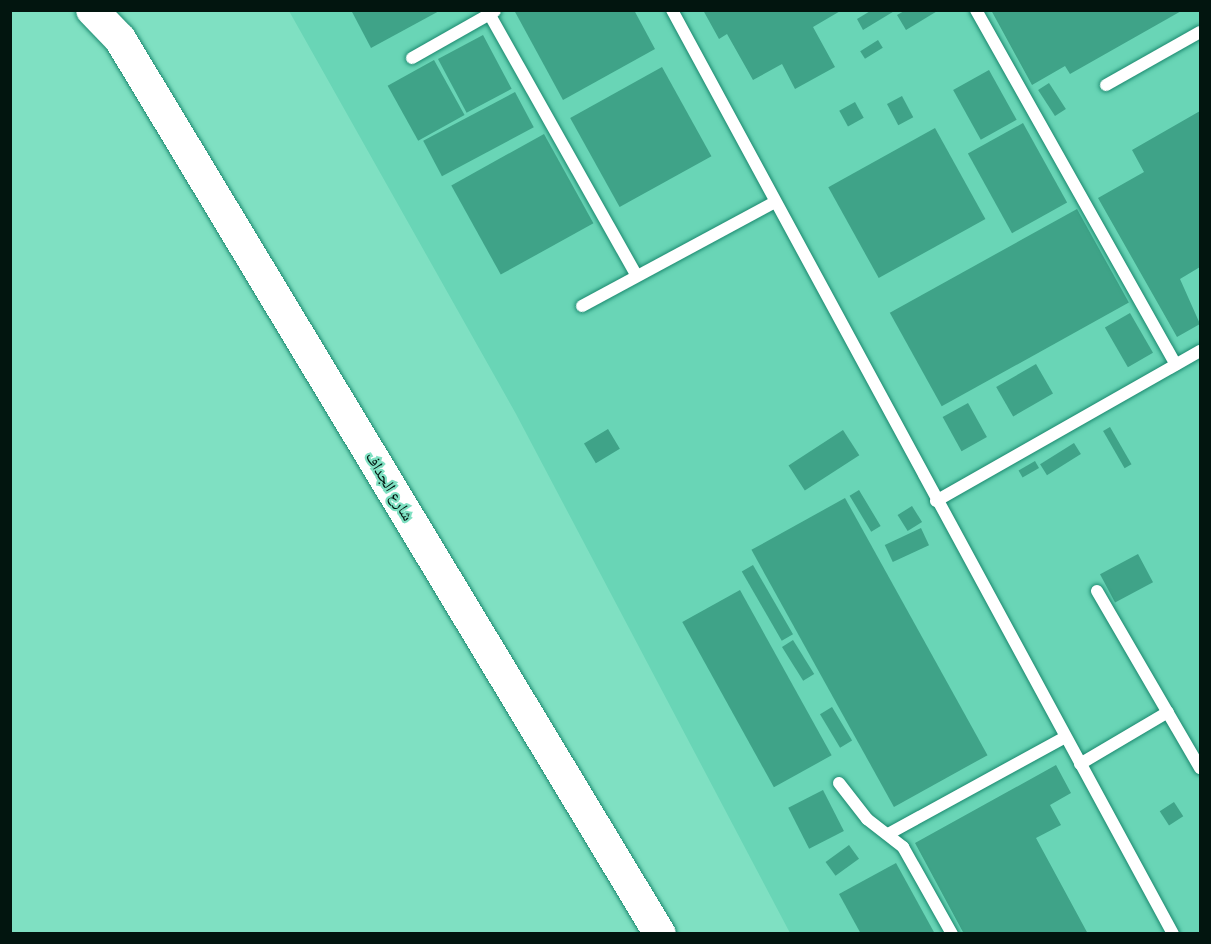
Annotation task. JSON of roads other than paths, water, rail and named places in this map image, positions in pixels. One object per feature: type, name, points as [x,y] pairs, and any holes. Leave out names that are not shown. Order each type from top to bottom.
[{"type":"street","name":"شارع الجداف","points":[[92,10],[117,25],[660,933]]},
{"type":"lane","points":[[672,10],[936,501],[1173,933]]},
{"type":"lane","points":[[976,10],[1176,365]]},
{"type":"lane","points":[[412,58],[491,12],[638,276]]},
{"type":"lane","points":[[1106,85],[1200,32]]},
{"type":"lane","points":[[582,306],[775,202]]},
{"type":"lane","points":[[936,501],[1200,351]]},
{"type":"lane","points":[[1097,591],[1200,768]]},
{"type":"lane","points":[[1080,764],[1168,712]]},
{"type":"lane","points":[[890,833],[1065,737]]},
{"type":"lane","points":[[839,783],[867,819],[890,833],[952,933]]}]
